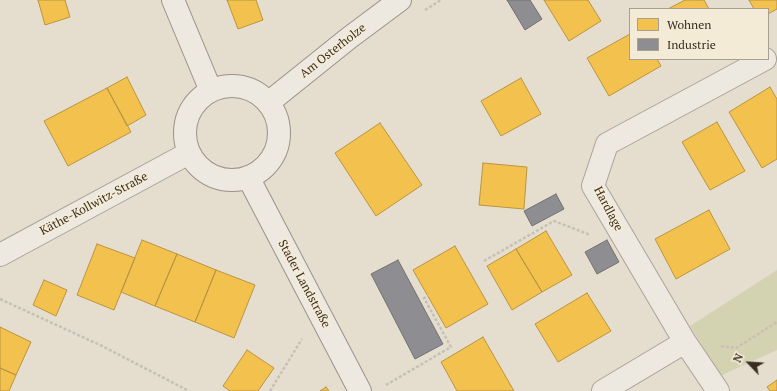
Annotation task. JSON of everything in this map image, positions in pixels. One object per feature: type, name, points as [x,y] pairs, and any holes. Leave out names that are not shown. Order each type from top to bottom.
[{"type":"street","points":[[172,0],[211,91]]},
{"type":"street","name":"Am Osterholze","points":[[268,103],[349,38],[400,0]]},
{"type":"street","name":"Hardlage","points":[[718,391],[685,342],[593,186],[607,144],[763,60]]},
{"type":"street","points":[[224,86],[238,86],[251,90],[268,103],[275,114],[279,128],[278,143],[272,158],[262,169],[248,177],[231,180],[214,176],[199,167],[189,153],[185,135],[187,117],[196,102],[211,91],[224,86]]},
{"type":"street","name":"Käthe-Kollwitz-Straße","points":[[0,255],[189,153]]},
{"type":"street","name":"Stader Landstraße","points":[[248,177],[360,391]]},
{"type":"street","points":[[603,391],[685,342]]},
{"type":"path","points":[[484,261],[554,221],[588,234],[614,222]]},
{"type":"path","points":[[382,387],[451,347],[424,298],[428,296]]},
{"type":"path","points":[[0,299],[102,346],[189,391]]},
{"type":"path","points":[[270,391],[318,313]]},
{"type":"path","points":[[685,342],[736,348],[777,322]]},
{"type":"green space","points":[[777,270],[777,350],[720,376],[690,326]]},
{"type":"building: Wohnen","points":[[38,0],[65,0],[70,17],[45,25]]},
{"type":"building: Wohnen","points":[[227,0],[256,0],[263,20],[238,29]]},
{"type":"building: Wohnen","points":[[544,0],[588,0],[601,21],[569,41]]},
{"type":"building: Wohnen","points":[[685,0],[704,0],[708,8],[670,8]]},
{"type":"building: Wohnen","points":[[749,0],[777,0],[777,9],[769,13],[769,8],[753,8]]},
{"type":"building: Wohnen","points":[[629,35],[629,60],[658,60],[661,66],[609,96],[587,58]]},
{"type":"building: Wohnen","points":[[127,77],[146,115],[127,126],[107,88]]},
{"type":"building: Wohnen","points":[[521,78],[541,114],[501,136],[481,101]]},
{"type":"building: Wohnen","points":[[770,87],[777,99],[777,159],[762,168],[729,112]]},
{"type":"building: Wohnen","points":[[107,88],[131,132],[68,166],[44,121]]},
{"type":"building: Wohnen","points":[[717,122],[745,171],[710,190],[682,142]]},
{"type":"building: Wohnen","points":[[380,123],[422,185],[376,216],[335,153]]},
{"type":"building: Wohnen","points":[[483,163],[527,167],[524,209],[479,205]]},
{"type":"building: Wohnen","points":[[709,210],[730,249],[676,279],[655,239]]},
{"type":"building: Wohnen","points":[[546,231],[572,275],[542,292],[516,249]]},
{"type":"building: Wohnen","points":[[142,240],[177,254],[155,306],[121,292]]},
{"type":"building: Wohnen","points":[[97,244],[135,258],[114,310],[77,295]]},
{"type":"building: Wohnen","points":[[455,246],[488,304],[446,328],[413,270]]},
{"type":"building: Wohnen","points":[[516,249],[542,292],[512,310],[487,266]]},
{"type":"building: Wohnen","points":[[177,254],[216,270],[195,322],[155,306]]},
{"type":"building: Wohnen","points":[[216,270],[255,285],[234,338],[195,322]]},
{"type":"building: Wohnen","points":[[44,280],[67,290],[56,316],[33,305]]},
{"type":"building: Wohnen","points":[[587,293],[611,331],[558,362],[535,324]]},
{"type":"building: Wohnen","points":[[0,327],[31,342],[16,375],[0,368]]},
{"type":"building: Wohnen","points":[[483,337],[514,391],[457,391],[441,362]]},
{"type":"building: Wohnen","points":[[247,350],[274,368],[258,391],[230,391],[223,386]]},
{"type":"building: Wohnen","points":[[0,368],[16,375],[9,391],[0,391]]},
{"type":"building: Wohnen","points":[[777,380],[777,391],[770,391],[767,387]]},
{"type":"building: Wohnen","points":[[326,387],[329,391],[320,391]]},
{"type":"building: Industrie","points":[[507,0],[530,0],[542,19],[525,30]]},
{"type":"building: Industrie","points":[[556,194],[564,209],[532,226],[524,211]]},
{"type":"building: Industrie","points":[[607,240],[619,262],[597,274],[585,252]]},
{"type":"building: Industrie","points":[[398,260],[443,344],[415,359],[371,274]]}]
